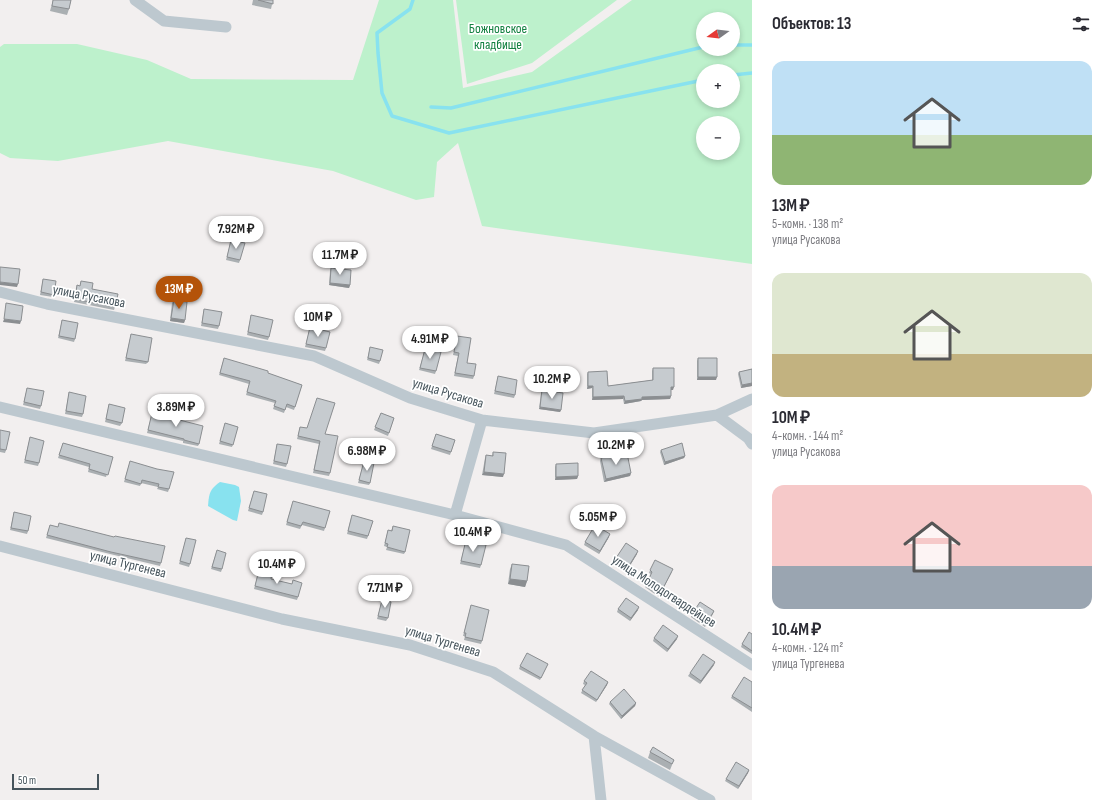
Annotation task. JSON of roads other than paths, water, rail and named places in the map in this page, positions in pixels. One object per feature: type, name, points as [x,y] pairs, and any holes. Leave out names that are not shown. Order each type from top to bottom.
[{"type":"street","points":[[135,0],[164,21],[226,27]]},
{"type":"street","name":"улица Русакова","points":[[0,292],[47,304],[314,356],[410,398],[482,420],[594,433],[717,415],[752,399]]},
{"type":"street","name":"улица Молодогвардейцев","points":[[0,408],[456,515],[566,545],[752,665]]},
{"type":"street","points":[[717,415],[748,438],[752,444]]},
{"type":"street","points":[[456,515],[482,420]]},
{"type":"street","name":"улица Тургенева","points":[[0,546],[282,619],[410,645],[493,672],[594,736],[710,800]]},
{"type":"street","points":[[594,736],[602,800]]},
{"type":"water","points":[[220,482],[239,487],[241,501],[237,521],[208,506],[211,492]]},
{"type":"waterway","points":[[413,0],[410,9],[377,33],[382,93],[392,116],[449,133],[696,81]]},
{"type":"waterway","points":[[740,45],[752,45]]},
{"type":"waterway","points":[[431,107],[451,108],[696,49]]},
{"type":"waterway","points":[[740,74],[752,73]]},
{"type":"park label","name":"Божновское кладбище","points":[[498,36]]}]
